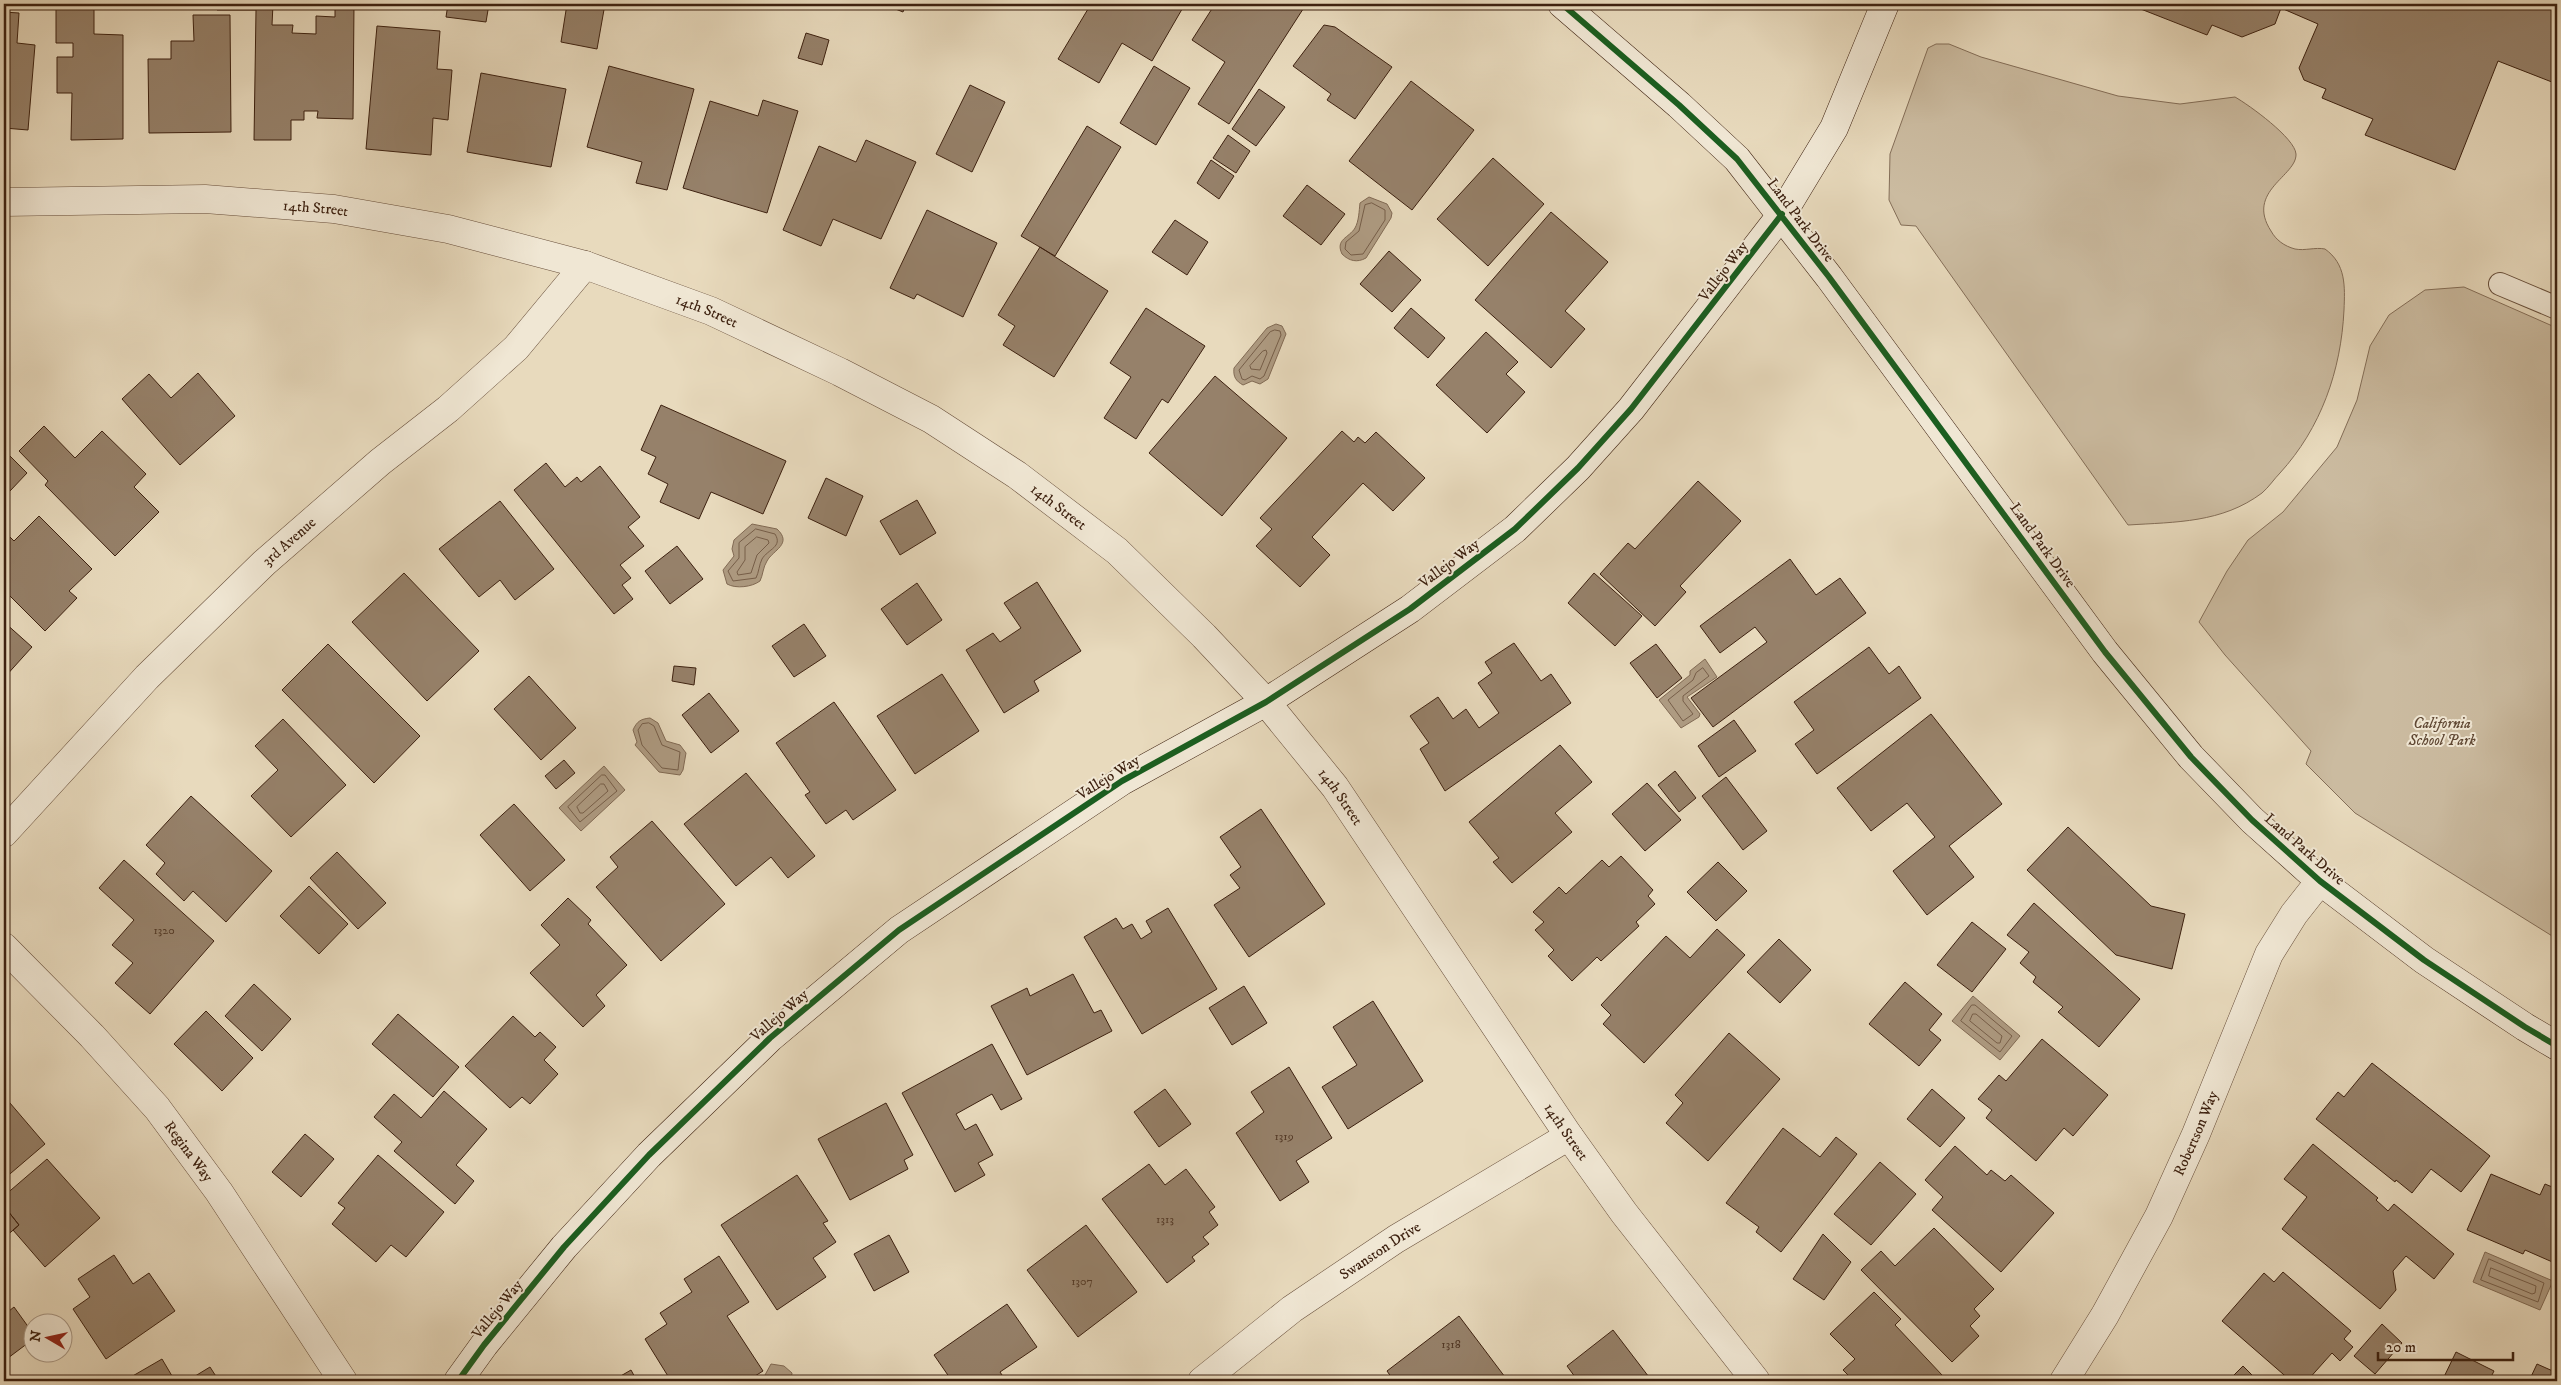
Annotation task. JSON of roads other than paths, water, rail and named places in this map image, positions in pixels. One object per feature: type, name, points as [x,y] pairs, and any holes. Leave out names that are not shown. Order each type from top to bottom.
[{"type":"street","name":"Land Park Drive","points":[[1562,4],[1679,105],[1738,159],[1782,214],[2105,652],[2191,757],[2252,820],[2320,881],[2424,960],[2557,1046]]},
{"type":"street","name":"Vallejo Way","points":[[458,1381],[484,1345],[564,1247],[649,1155],[770,1038],[899,930],[1122,781],[1266,702],[1410,609],[1515,529],[1578,468],[1631,409],[1782,214],[1834,128],[1885,4]]},
{"type":"street","name":"14th Street","points":[[4,202],[205,200],[334,209],[448,229],[584,265],[711,311],[840,372],[931,419],[1017,475],[1117,551],[1204,636],[1266,702],[1335,787],[1569,1136],[1624,1213],[1756,1381]]},
{"type":"street","name":"3rd Avenue","points":[[4,833],[147,677],[264,563],[380,462],[448,409],[516,348],[584,265]]},
{"type":"street","name":"Robertson Way","points":[[2064,1381],[2105,1314],[2159,1216],[2196,1134],[2269,954],[2294,914],[2320,881]]},
{"type":"street","name":"Regina Way","points":[[4,947],[92,1036],[157,1108],[219,1192],[343,1381]]},
{"type":"street","name":"Swanston Drive","points":[[1202,1381],[1292,1309],[1396,1238],[1569,1136]]},
{"type":"lane","points":[[2500,284],[2557,308]]},
{"type":"water","points":[[1369,197],[1387,204],[1392,213],[1391,218],[1366,258],[1353,260],[1342,254],[1340,245],[1356,225],[1360,203]]},
{"type":"water","points":[[1276,324],[1282,326],[1286,334],[1268,379],[1260,384],[1252,381],[1243,385],[1238,382],[1234,374],[1234,368],[1267,328]]},
{"type":"water","points":[[752,524],[777,529],[783,539],[782,543],[767,561],[760,581],[744,587],[731,586],[727,584],[723,570],[734,556],[732,549],[734,540]]},
{"type":"water","points":[[1705,659],[1717,677],[1687,697],[1700,714],[1699,717],[1681,728],[1659,700],[1690,675],[1690,671]]},
{"type":"water","points":[[650,718],[658,723],[666,741],[680,745],[686,753],[683,770],[680,775],[659,772],[635,745],[637,742],[633,730],[636,724]]},
{"type":"water","points":[[604,766],[625,790],[581,831],[559,808]]},
{"type":"water","points":[[1973,996],[2020,1036],[2000,1060],[1952,1021]]},
{"type":"water","points":[[2485,1252],[2553,1281],[2540,1310],[2473,1282]]},
{"type":"water","points":[[771,1364],[784,1366],[792,1373],[791,1381],[766,1381],[765,1375]]},
{"type":"park label","name":"California School Park","points":[[2442,732]]}]
